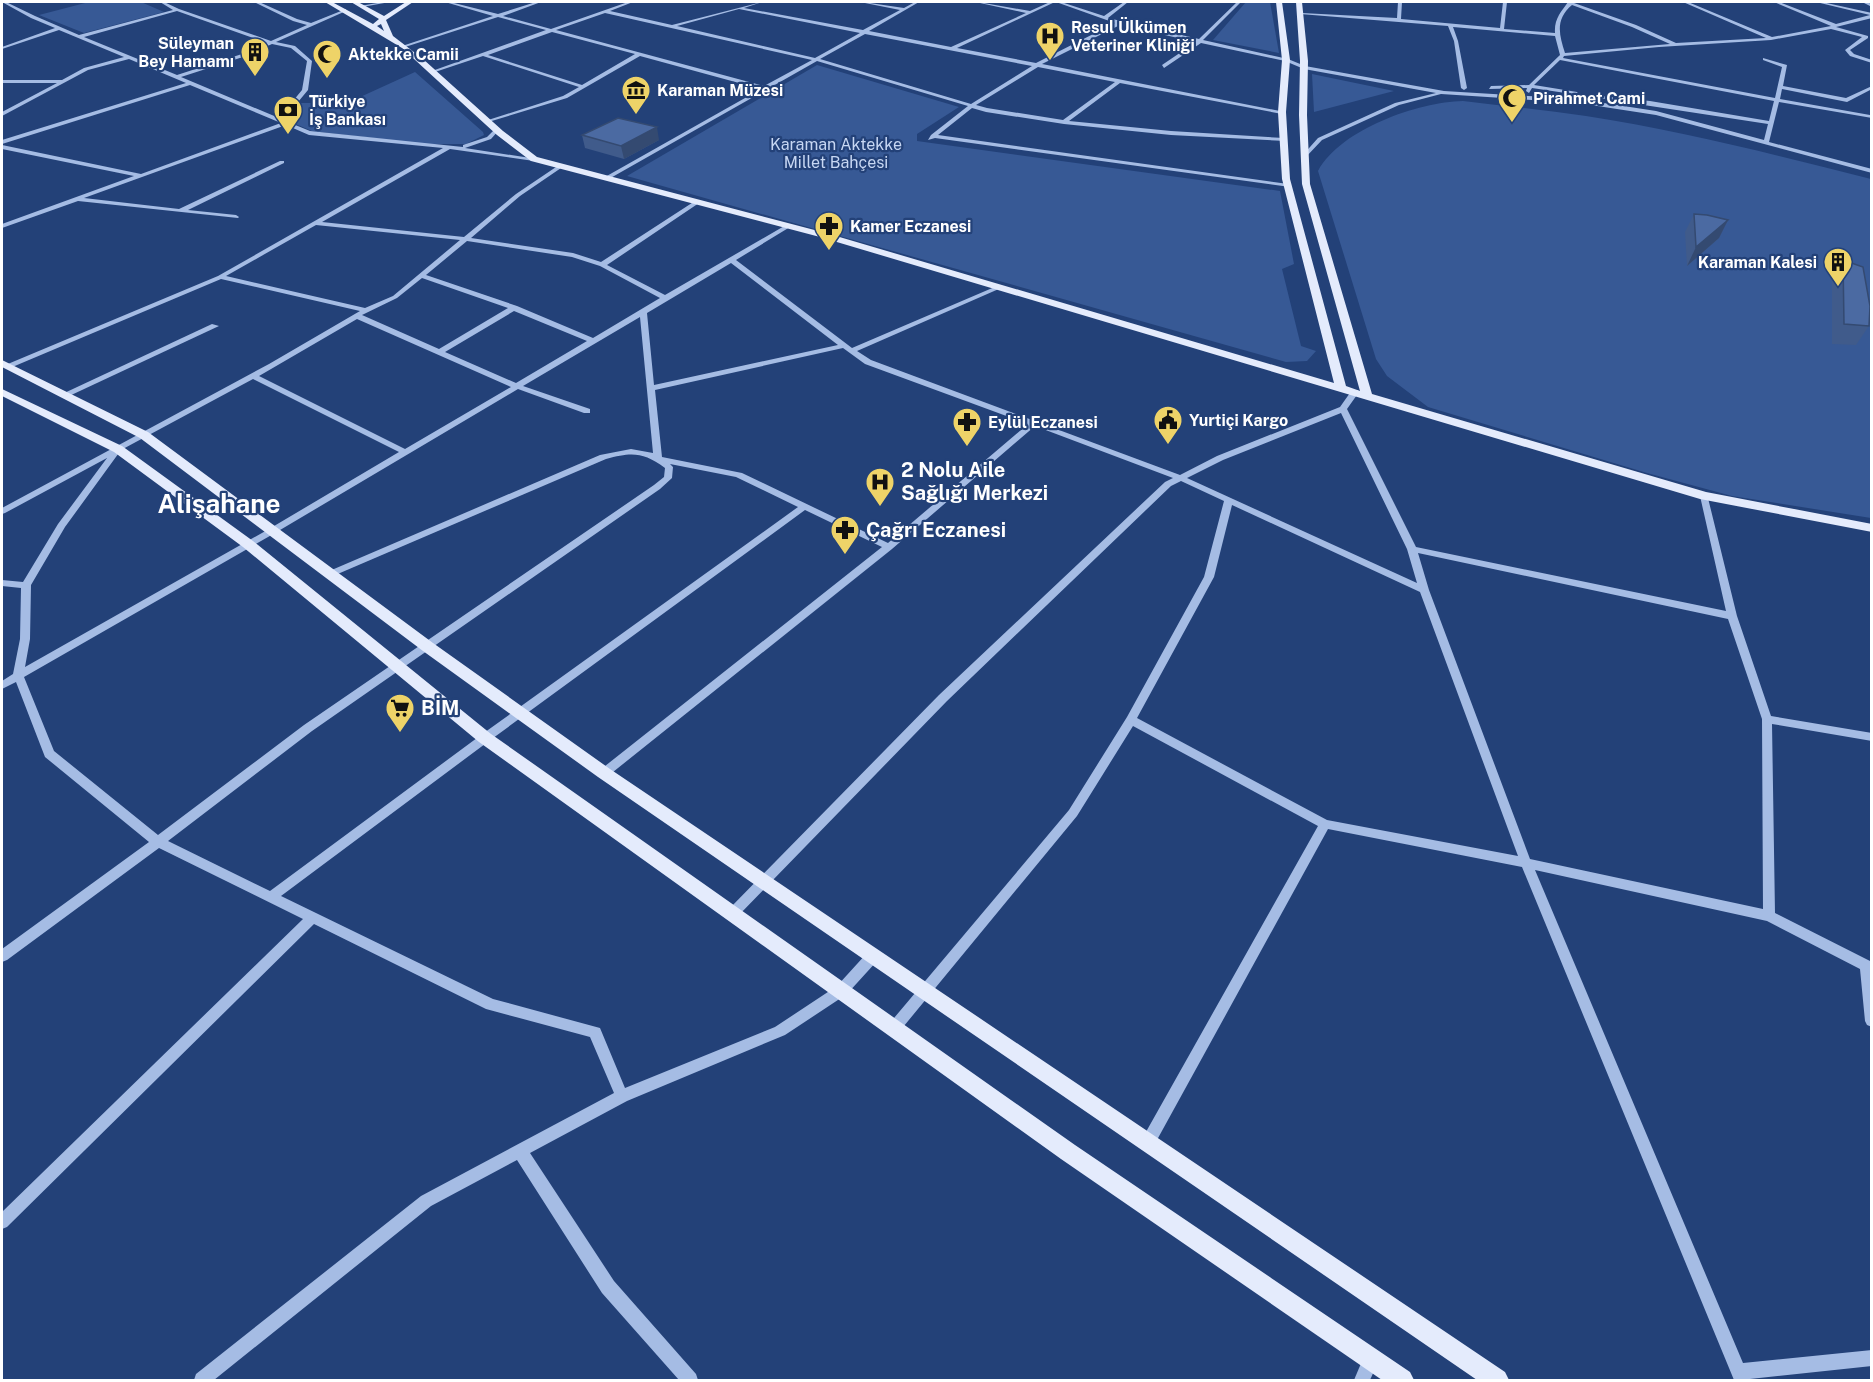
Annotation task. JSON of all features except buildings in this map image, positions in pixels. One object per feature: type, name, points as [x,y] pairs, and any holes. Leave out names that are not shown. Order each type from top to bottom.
[{"type":"main road","points":[[328,2],[373,26],[404,47],[496,130],[534,159],[788,226],[1704,496],[1872,528]]},
{"type":"main road","points":[[354,2],[382,18],[391,38]]},
{"type":"main road","points":[[373,26],[382,18],[410,2]]},
{"type":"main road","points":[[1279,2],[1286,60],[1282,112],[1288,186],[1341,388]]},
{"type":"main road","points":[[1299,2],[1302,14],[1304,64],[1306,184],[1367,395]]},
{"type":"main road","points":[[344,10],[362,6]]},
{"type":"main road","points":[[4,365],[144,435],[520,714],[604,773],[1497,1380]]},
{"type":"main road","points":[[2,393],[118,449],[248,544],[400,666],[485,738],[1068,1152],[1402,1380]]},
{"type":"street","points":[[4,2],[60,28],[317,134],[449,147],[534,159]]},
{"type":"street","points":[[2,226],[78,200],[284,122],[305,90],[310,61],[293,47],[273,43],[177,10],[162,2]]},
{"type":"street","points":[[256,2],[295,20],[312,25]]},
{"type":"street","points":[[362,6],[388,2]]},
{"type":"street","points":[[447,2],[764,88]]},
{"type":"street","points":[[404,47],[538,2]]},
{"type":"street","points":[[434,72],[626,2]]},
{"type":"street","points":[[670,27],[760,2]]},
{"type":"street","points":[[865,2],[903,9]]},
{"type":"street","points":[[607,178],[917,2]]},
{"type":"street","points":[[980,2],[1029,12]]},
{"type":"street","points":[[951,50],[1053,2]]},
{"type":"street","points":[[1058,2],[1119,23],[1444,93],[1528,96],[1662,114]]},
{"type":"street","points":[[1104,18],[1126,2]]},
{"type":"street","points":[[1164,66],[1200,41],[1239,2]]},
{"type":"street","points":[[1399,20],[1400,2]]},
{"type":"street","points":[[1502,29],[1505,2]]},
{"type":"street","points":[[1561,57],[1556,35],[1562,10],[1571,2],[1635,26],[1677,45]]},
{"type":"street","points":[[1685,2],[1771,39]]},
{"type":"street","points":[[1776,2],[1866,37],[1846,50],[1852,55],[1872,62]]},
{"type":"street","points":[[1818,2],[1872,15]]},
{"type":"street","points":[[1864,2],[1872,6]]},
{"type":"street","points":[[739,8],[1282,112]]},
{"type":"street","points":[[80,36],[177,10]]},
{"type":"street","points":[[177,77],[244,55],[344,10]]},
{"type":"street","points":[[604,11],[815,59],[986,110],[1064,122],[1171,133],[1284,140]]},
{"type":"street","points":[[1302,14],[1399,20],[1556,35]]},
{"type":"street","points":[[1528,96],[1530,86],[1561,57],[1677,45],[1771,39],[1834,26],[1872,15]]},
{"type":"street","points":[[1119,23],[1035,66],[972,105],[932,137],[1288,186]]},
{"type":"street","points":[[1450,25],[1456,41],[1464,88]]},
{"type":"street","points":[[2,46],[60,28]]},
{"type":"street","points":[[487,122],[564,97],[639,54]]},
{"type":"street","points":[[484,55],[584,87]]},
{"type":"street","points":[[2,114],[86,69],[130,57]]},
{"type":"street","points":[[1561,57],[1870,117]]},
{"type":"street","points":[[1765,59],[1785,66],[1767,141]]},
{"type":"street","points":[[1304,64],[1427,85],[1464,88],[1530,86],[1592,97],[1767,141],[1872,171]]},
{"type":"street","points":[[2,81],[64,81]]},
{"type":"street","points":[[1064,122],[1119,81]]},
{"type":"street","points":[[2,142],[191,83]]},
{"type":"street","points":[[1780,87],[1847,100],[1872,87]]},
{"type":"street","points":[[1305,156],[1320,140],[1346,127],[1397,104],[1444,93]]},
{"type":"street","points":[[1592,97],[1650,103],[1772,123]]},
{"type":"street","points":[[4,365],[220,277],[449,147],[476,144],[489,138],[496,130]]},
{"type":"street","points":[[2,147],[142,176]]},
{"type":"street","points":[[180,211],[282,162]]},
{"type":"street","points":[[2,511],[253,376],[366,310],[395,297],[518,195],[559,166]]},
{"type":"street","points":[[78,200],[236,217]]},
{"type":"street","points":[[602,265],[697,202]]},
{"type":"street","points":[[314,223],[467,239],[573,255],[602,265],[665,298]]},
{"type":"street","points":[[2,685],[272,531],[788,226]]},
{"type":"street","points":[[730,260],[776,291],[847,349],[874,364],[1179,477],[1424,590]]},
{"type":"street","points":[[422,276],[514,308],[593,340]]},
{"type":"street","points":[[220,277],[366,310]]},
{"type":"street","points":[[652,388],[847,349],[999,287]]},
{"type":"street","points":[[440,352],[514,308]]},
{"type":"street","points":[[643,311],[658,459]]},
{"type":"street","points":[[357,316],[516,386],[587,411]]},
{"type":"street","points":[[64,394],[215,326]]},
{"type":"street","points":[[253,376],[405,452]]},
{"type":"street","points":[[733,913],[943,698],[1168,484],[1233,453],[1343,409],[1355,392]]},
{"type":"street","points":[[1343,409],[1412,549],[1424,590],[1526,863],[1741,1376],[1872,1358]]},
{"type":"street","points":[[604,773],[889,547],[1034,423]]},
{"type":"street","points":[[118,449],[61,526],[26,585],[25,639],[18,675],[49,754],[158,842],[491,1005],[595,1032],[622,1096]]},
{"type":"street","points":[[2,956],[308,728],[429,647],[657,487],[668,478],[669,467],[646,452],[631,450],[603,457],[330,574]]},
{"type":"street","points":[[658,459],[739,475],[889,547]]},
{"type":"street","points":[[1704,496],[1732,616],[1767,719],[1768,916]]},
{"type":"street","points":[[894,1028],[1073,813],[1131,720],[1209,577],[1229,500]]},
{"type":"street","points":[[271,897],[485,738],[804,507]]},
{"type":"street","points":[[1412,549],[1732,616]]},
{"type":"street","points":[[2,583],[26,585]]},
{"type":"street","points":[[1767,719],[1872,737]]},
{"type":"street","points":[[1131,720],[1325,824],[1526,863],[1768,916],[1869,968],[1872,1021]]},
{"type":"street","points":[[1147,1144],[1325,824]]},
{"type":"street","points":[[2,1222],[313,917]]},
{"type":"street","points":[[202,1380],[426,1201],[622,1096],[780,1031],[842,990],[872,957]]},
{"type":"street","points":[[520,1151],[609,1287],[690,1380]]},
{"type":"street","points":[[1362,1380],[1371,1360]]},
{"type":"green space","points":[[89,2],[141,2],[164,12],[84,33],[39,15]]},
{"type":"green space","points":[[1246,2],[1270,2],[1279,53],[1213,40]]},
{"type":"green space","name":"Karaman Aktekke Millet Bahçesi","points":[[817,65],[959,107],[917,134],[917,141],[1280,191],[1294,264],[1282,269],[1301,346],[1316,351],[1307,361],[1286,362],[627,176]]},
{"type":"green space","points":[[415,72],[484,135],[466,144],[424,144],[312,131],[286,120],[299,103],[347,103]]},
{"type":"green space","points":[[1312,74],[1394,91],[1314,112]]},
{"type":"green space","name":"Karaman Kalesi","points":[[1463,101],[1586,116],[1658,129],[1765,152],[1871,179],[1871,518],[1732,496],[1647,473],[1428,407],[1387,376],[1376,359],[1318,171],[1329,156],[1344,142],[1382,121],[1425,106]]},
{"type":"place","name":"Resul Ülkümen Veteriner Kliniği","points":[[1050,62]]},
{"type":"place","name":"Süleyman Bey Hamamı","points":[[255,78]]},
{"type":"place","name":"Aktekke Camii","points":[[327,80]]},
{"type":"place","name":"Karaman Müzesi","points":[[636,116]]},
{"type":"place","name":"Pirahmet Cami","points":[[1512,124]]},
{"type":"place","name":"Türkiye İş Bankası","points":[[288,136]]},
{"type":"place","name":"Kamer Eczanesi","points":[[829,252]]},
{"type":"place","name":"Karaman Kalesi","points":[[1838,288]]},
{"type":"place","name":"Yurtiçi Kargo","points":[[1168,446]]},
{"type":"place","name":"Eylül Eczanesi","points":[[967,448]]},
{"type":"place","name":"2 Nolu Aile Sağlığı Merkezi","points":[[880,508]]},
{"type":"place","name":"Çağrı Eczanesi","points":[[845,556]]},
{"type":"place","name":"BİM","points":[[400,734]]},
{"type":"district","name":"Alişahane","points":[[219,504]]}]
